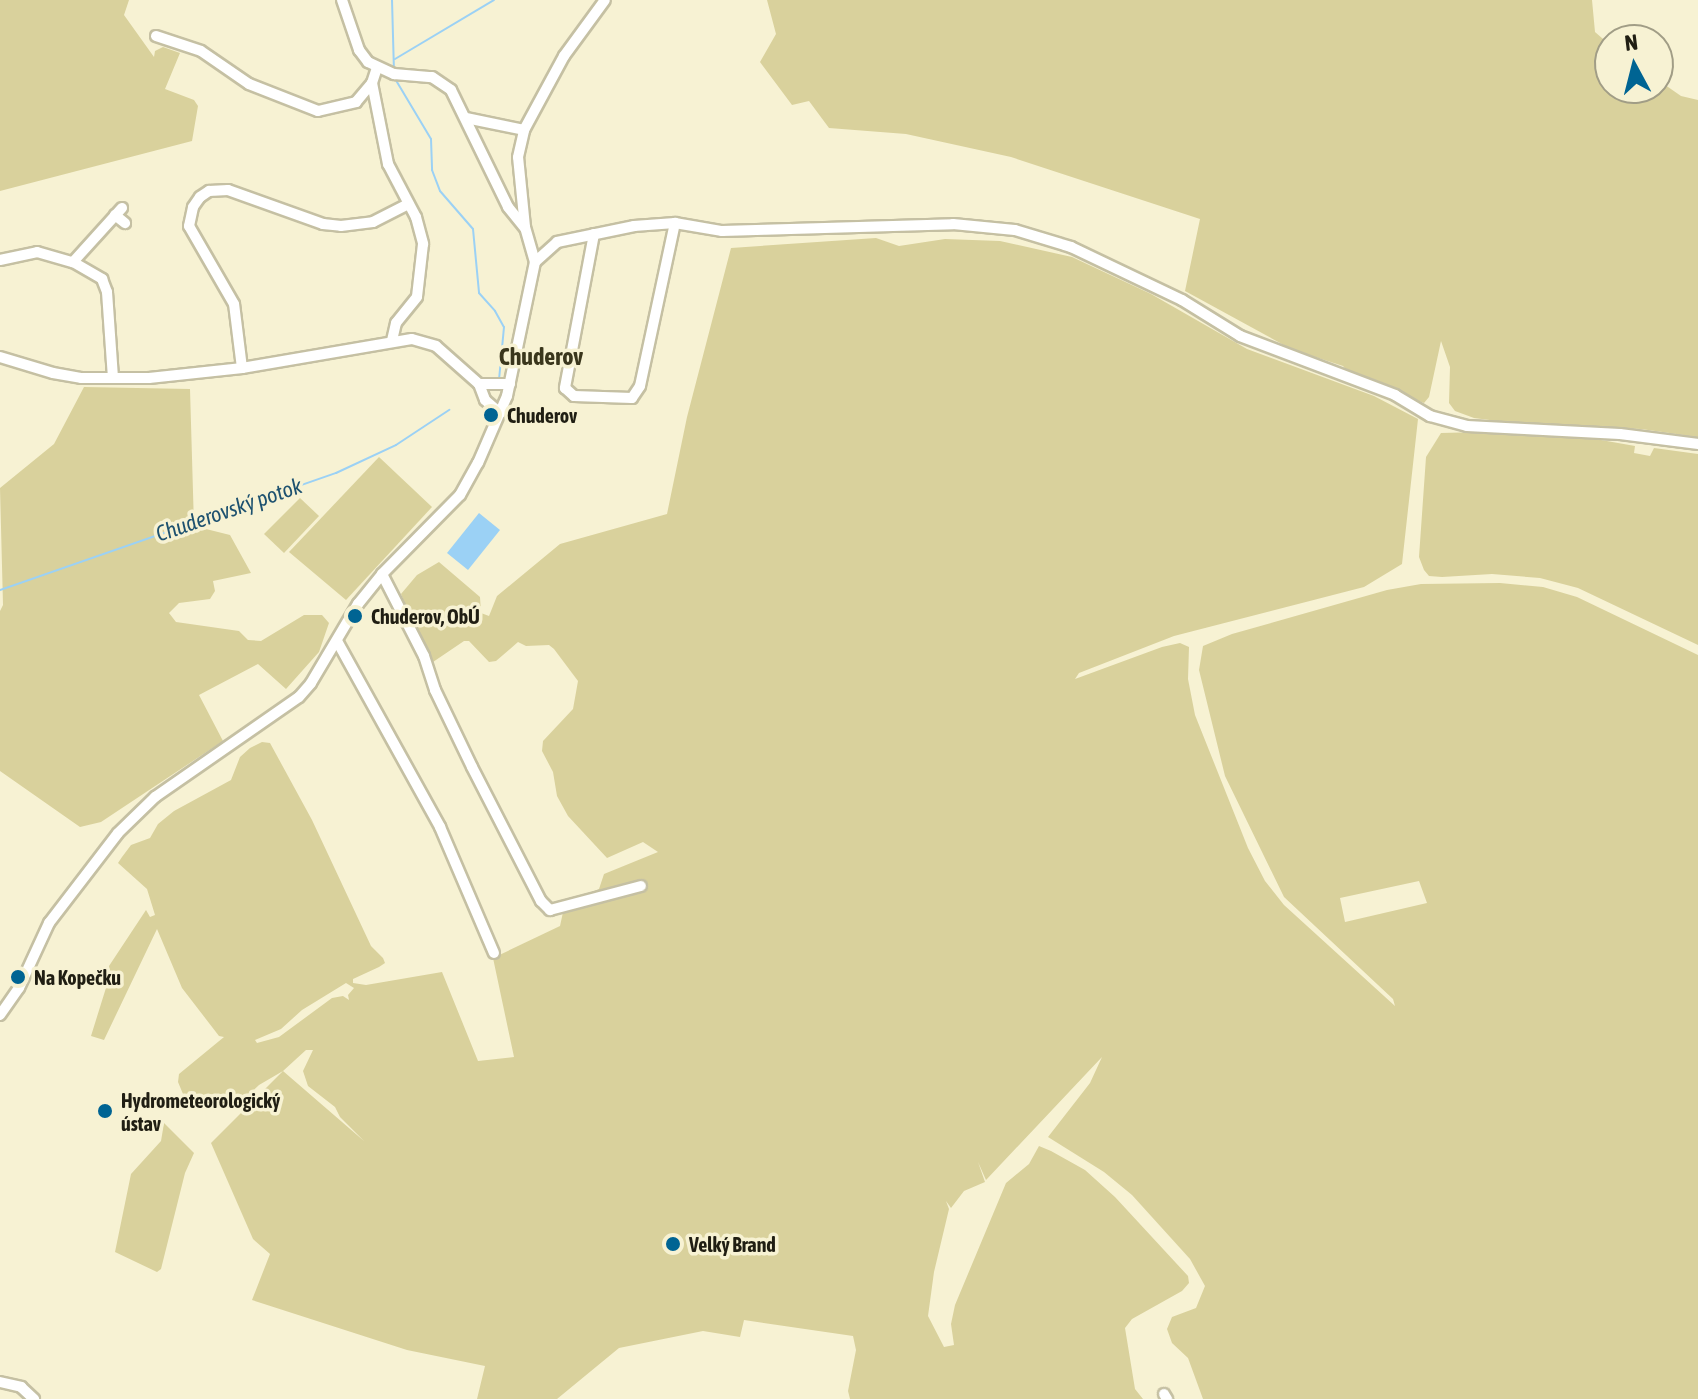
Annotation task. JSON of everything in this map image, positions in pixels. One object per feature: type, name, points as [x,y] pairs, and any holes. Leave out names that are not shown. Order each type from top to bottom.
[{"type":"street","points":[[342,0],[359,50],[377,68],[391,73],[432,77],[451,90],[508,207],[525,228]]},
{"type":"street","points":[[535,262],[525,228],[518,157],[524,130],[539,96],[605,0]]},
{"type":"street","points":[[156,36],[201,51],[249,84],[318,111],[356,102],[372,83],[377,68]]},
{"type":"street","points":[[372,83],[388,164],[422,231],[423,269],[417,297],[396,323],[392,341]]},
{"type":"street","points":[[466,118],[524,130]]},
{"type":"street","points":[[242,368],[234,304],[189,226],[193,207],[200,197],[209,191],[228,190],[323,224],[341,226],[373,222],[407,205]]},
{"type":"street","points":[[73,262],[119,211],[125,223]]},
{"type":"street","points":[[594,234],[565,388],[574,396],[632,398],[640,386],[675,223]]},
{"type":"street","points":[[500,413],[492,388],[535,262],[557,242],[675,223],[722,231],[953,224],[1015,230],[1071,247],[1182,300],[1240,336],[1395,395],[1430,416],[1467,426],[1620,434],[1698,444]]},
{"type":"street","points":[[0,260],[37,252],[73,262],[102,279],[107,292],[113,378]]},
{"type":"street","points":[[0,357],[53,373],[113,378],[242,368],[392,341],[429,341],[492,388],[500,413],[460,495],[382,574],[358,604],[299,697],[155,797],[118,833],[49,923],[19,988],[0,1015]]},
{"type":"street","points":[[382,574],[424,656],[435,690],[472,767],[541,901],[550,910],[641,886]]},
{"type":"street","points":[[337,641],[440,827],[494,953]]},
{"type":"street","points":[[0,1382],[21,1387],[34,1399]]},
{"type":"shaded area","points":[[0,0],[129,0],[124,15],[154,57],[155,51],[163,47],[180,53],[165,89],[194,100],[198,106],[192,141],[0,191]]},
{"type":"shaded area","points":[[767,0],[1592,0],[1594,104],[1674,104],[1674,91],[1698,100],[1698,437],[1641,429],[1521,424],[1474,418],[1455,411],[1449,403],[1450,367],[1441,341],[1429,397],[1424,403],[1347,371],[1343,366],[1291,349],[1185,291],[1200,219],[1011,157],[906,134],[829,128],[809,101],[792,105],[760,62],[776,34]]},
{"type":"shaded area","points":[[876,238],[899,246],[945,239],[1000,241],[1072,257],[1151,294],[1247,349],[1374,396],[1418,419],[1402,564],[1364,587],[1174,636],[1079,673],[1075,679],[1162,647],[1180,643],[1189,647],[1188,679],[1195,715],[1248,848],[1265,881],[1284,905],[1395,1006],[1393,999],[1284,897],[1225,776],[1199,670],[1203,646],[1232,634],[1387,590],[1421,584],[1500,583],[1543,587],[1577,597],[1698,655],[1698,1399],[1203,1399],[1188,1358],[1172,1343],[1167,1329],[1172,1317],[1196,1308],[1205,1286],[1190,1259],[1132,1195],[1104,1172],[1048,1137],[1090,1083],[1102,1057],[986,1180],[978,1162],[985,1182],[964,1191],[951,1208],[946,1201],[949,1209],[934,1272],[928,1316],[944,1347],[954,1345],[951,1324],[955,1305],[1006,1183],[1029,1164],[1039,1146],[1085,1170],[1115,1197],[1188,1276],[1189,1283],[1182,1291],[1132,1319],[1125,1328],[1135,1389],[1143,1399],[850,1399],[848,1391],[856,1350],[853,1336],[744,1320],[740,1337],[703,1331],[619,1348],[557,1399],[477,1399],[485,1366],[407,1350],[252,1300],[270,1254],[253,1239],[211,1143],[283,1071],[259,1085],[235,1108],[200,1103],[183,1094],[178,1082],[179,1074],[224,1037],[219,1036],[182,988],[157,929],[104,1040],[91,1036],[110,975],[109,966],[146,910],[150,917],[155,915],[147,889],[118,863],[131,845],[150,838],[158,824],[174,811],[231,780],[240,757],[250,748],[262,742],[270,743],[312,820],[371,946],[385,963],[353,979],[353,983],[366,985],[442,972],[478,1061],[514,1057],[493,958],[560,926],[565,903],[599,889],[604,874],[658,852],[643,842],[607,858],[568,816],[557,796],[553,772],[542,751],[543,741],[573,709],[578,681],[554,649],[549,645],[526,646],[518,642],[496,661],[489,662],[469,641],[464,641],[433,662],[426,659],[401,594],[417,575],[439,562],[480,597],[481,613],[489,616],[497,596],[560,544],[667,514],[687,417],[731,248]],"holes":[[[1419,881],[1427,903],[1345,922],[1340,898]],[[346,983],[354,988],[348,995],[349,1000],[343,996],[332,998],[279,1037],[257,1043],[255,1040],[281,1029],[302,1010]],[[306,1050],[313,1050],[303,1071],[308,1086],[335,1107],[340,1117],[364,1141],[283,1071]]]},
{"type":"shaded area","points":[[84,387],[190,389],[194,526],[230,535],[251,573],[213,581],[215,591],[210,599],[179,603],[169,613],[176,622],[239,631],[248,640],[261,641],[304,615],[322,615],[329,623],[319,652],[286,689],[258,664],[199,695],[223,741],[101,822],[80,827],[0,771],[0,611],[3,605],[0,488],[54,444]]},
{"type":"shaded area","points":[[1480,432],[1601,440],[1635,446],[1634,453],[1650,456],[1654,448],[1698,454],[1698,645],[1578,588],[1540,578],[1492,574],[1429,576],[1419,557],[1426,457],[1441,433]]},
{"type":"shaded area","points":[[379,457],[432,507],[346,600],[289,552]]},
{"type":"shaded area","points":[[300,498],[319,516],[284,553],[264,534]]},
{"type":"shaded area","points":[[164,1123],[194,1153],[185,1173],[161,1269],[157,1272],[115,1252],[131,1174],[161,1141]]},
{"type":"water","points":[[479,513],[500,530],[468,570],[447,553]]},
{"type":"waterway","name":"Chuderovský potok","points":[[392,0],[394,71]]},
{"type":"waterway","points":[[395,59],[494,0]]},
{"type":"waterway","name":"Chuderovský potok","points":[[394,77],[431,139],[432,170],[440,191],[473,229],[479,293],[504,327],[499,380]]},
{"type":"waterway","name":"Chuderovský potok","points":[[0,590],[336,473],[396,445],[449,410]]},
{"type":"place","name":"Chuderov","points":[[491,415]]},
{"type":"place","name":"Chuderov, ObÚ","points":[[355,616]]},
{"type":"place","name":"Na Kopečku","points":[[18,977]]},
{"type":"place","name":"Hydrometeorologický ústav","points":[[105,1111]]},
{"type":"place","name":"Velký Brand","points":[[673,1244]]},
{"type":"district","name":"Chuderov","points":[[541,357]]}]
